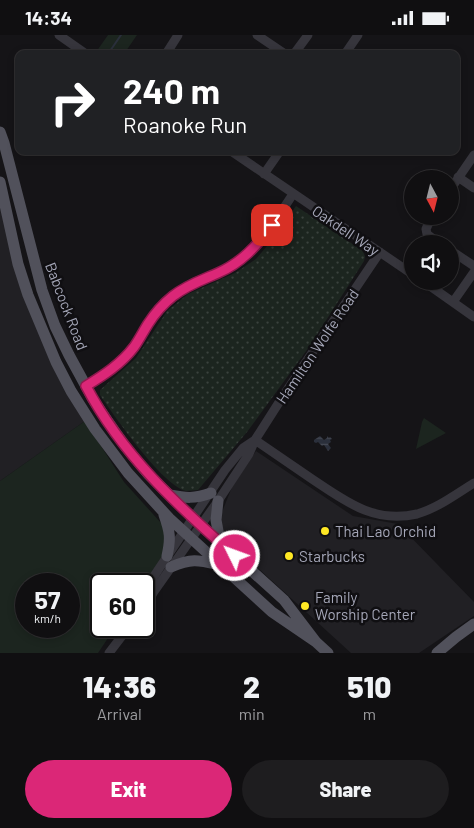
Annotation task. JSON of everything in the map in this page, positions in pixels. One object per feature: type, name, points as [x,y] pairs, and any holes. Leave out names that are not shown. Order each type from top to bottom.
[{"type":"main road","name":"Babcock Road","points":[[0,132],[42,290],[55,326],[94,401],[110,426],[148,474],[197,522],[284,601],[316,642]]},
{"type":"main road","name":"Babcock Road","points":[[0,182],[18,264],[28,295],[56,362],[71,391],[95,429],[139,486],[162,511],[272,612],[316,642],[328,653]]},
{"type":"main road","points":[[18,264],[33,260]]},
{"type":"main road","points":[[71,391],[74,390],[82,393],[100,422],[110,426]]},
{"type":"main road","points":[[170,495],[188,498],[214,497],[220,542]]},
{"type":"main road","points":[[162,511],[170,533],[169,562],[198,560],[221,565]]},
{"type":"main road","points":[[437,653],[474,624]]},
{"type":"street","points":[[59,35],[80,50]]},
{"type":"street","points":[[169,50],[178,35]]},
{"type":"street","points":[[257,35],[279,50]]},
{"type":"street","points":[[297,50],[308,35]]},
{"type":"street","points":[[348,50],[358,35]]},
{"type":"street","name":"Oakdell Way","points":[[237,155],[404,268]]},
{"type":"street","points":[[264,174],[277,155]]},
{"type":"street","points":[[459,176],[474,155]]},
{"type":"street","points":[[459,178],[474,188]]},
{"type":"street","points":[[86,386],[107,373],[126,356],[134,347],[156,312],[173,295],[194,283],[230,267],[252,250],[261,241],[293,194]]},
{"type":"street","name":"Hamilton Wolfe Road","points":[[155,578],[169,562],[214,497],[226,470],[243,448],[255,440],[305,362],[380,252]]},
{"type":"street","points":[[459,256],[474,266]]},
{"type":"street","points":[[453,302],[474,272]]},
{"type":"street","points":[[436,290],[474,317]]},
{"type":"street","points":[[255,440],[345,501],[362,510],[380,515],[398,516],[426,511],[474,483]]},
{"type":"street","name":"Hamilton Wolfe Road","points":[[155,589],[169,562]]},
{"type":"street","points":[[109,653],[120,638]]},
{"type":"shaded area","points":[[108,35],[137,35],[127,50],[97,50]]},
{"type":"shaded area","points":[[0,202],[13,258],[85,421],[0,481]]},
{"type":"shaded area","points":[[296,206],[363,251],[364,261],[309,347],[247,432],[198,490],[186,491],[176,486],[152,464],[107,405],[100,395],[100,390],[136,358],[167,311],[188,294],[235,273],[256,259],[273,239]]},
{"type":"shaded area","points":[[424,418],[446,433],[416,449],[422,422]]},
{"type":"shaded area","points":[[85,421],[124,482],[165,528],[165,551],[152,573],[90,573],[90,638],[108,638],[98,653],[0,653],[0,481]]},
{"type":"shaded area","points":[[256,451],[353,516],[398,524],[474,602],[474,616],[419,653],[351,653],[227,540],[222,529],[220,517],[232,487]]},
{"type":"water","points":[[320,436],[324,440],[327,436],[332,439],[328,444],[331,448],[328,451],[324,445],[322,446],[318,442],[314,442]]},
{"type":"waterway","points":[[111,50],[121,35]]},
{"type":"place","name":"Thai Lao Orchid","points":[[325,531]]},
{"type":"place","name":"Starbucks","points":[[289,556]]},
{"type":"place","name":"Family Worship Center","points":[[305,606]]},
{"type":"route","points":[[235,556],[193,519],[148,474],[110,426],[86,386],[107,373],[126,356],[134,347],[156,312],[173,295],[191,284],[219,273],[240,260],[261,241],[272,225]]}]
